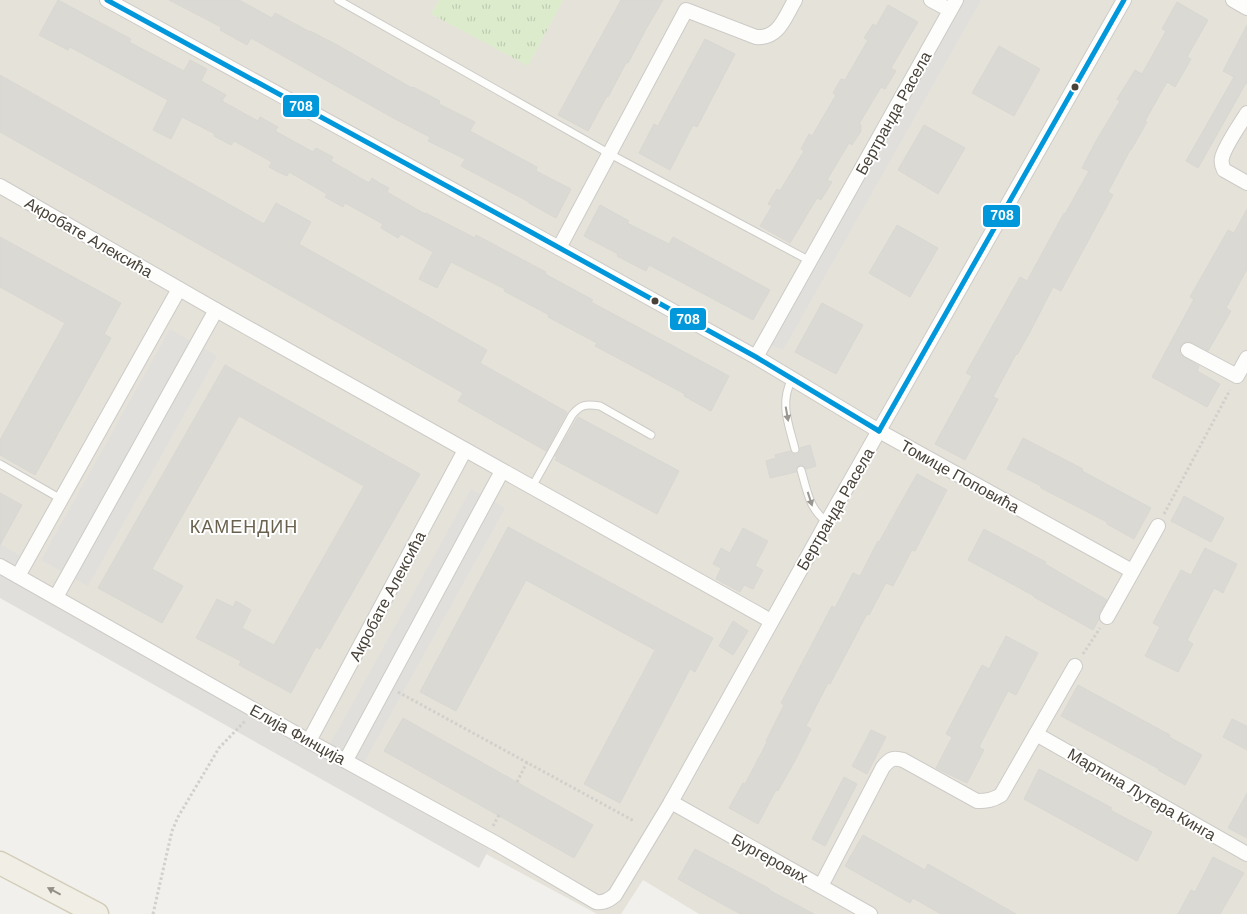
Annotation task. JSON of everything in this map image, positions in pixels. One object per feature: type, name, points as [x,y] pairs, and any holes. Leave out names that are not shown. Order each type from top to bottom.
[{"type":"main road","points":[[0,862],[97,914]]},
{"type":"street","points":[[559,248],[686,10],[756,37],[762,37],[775,33],[795,0]]},
{"type":"street","points":[[930,0],[953,5]]},
{"type":"street","name":"Бертранда Расела","points":[[596,902],[602,903],[615,895],[671,802],[827,522],[1124,0]]},
{"type":"street","points":[[1233,0],[1247,8]]},
{"type":"street","name":"Томице Поповића","points":[[113,1],[756,357],[879,431],[1132,571]]},
{"type":"street","name":"Бертранда Расела","points":[[756,357],[953,5]]},
{"type":"street","points":[[1247,113],[1222,157],[1224,170],[1247,183]]},
{"type":"street","name":"Акробате Алексића","points":[[0,186],[216,310],[772,621]]},
{"type":"street","points":[[18,576],[179,289]]},
{"type":"street","points":[[56,597],[216,310]]},
{"type":"street","points":[[1188,350],[1237,376],[1247,358]]},
{"type":"street","name":"Акробате Алексића","points":[[309,741],[465,450]]},
{"type":"street","points":[[346,760],[502,471]]},
{"type":"street","points":[[1107,617],[1158,526]]},
{"type":"street","name":"Елија Финција","points":[[0,566],[309,741],[497,844],[596,902]]},
{"type":"street","points":[[821,886],[883,767],[888,761],[896,758],[903,760],[978,801],[995,799],[1000,795],[1075,666]]},
{"type":"street","name":"Мартина Лутера Кинга","points":[[1036,734],[1247,854]]},
{"type":"street","name":"Бургерових","points":[[671,802],[870,914]]},
{"type":"lane","points":[[338,0],[610,154],[810,261]]},
{"type":"lane","points":[[792,379],[786,394],[785,404],[795,450]]},
{"type":"lane","points":[[532,488],[572,415],[583,405],[600,406],[651,435]]},
{"type":"lane","points":[[0,464],[61,499]]},
{"type":"lane","points":[[801,470],[812,508],[827,522]]},
{"type":"path","points":[[1158,526],[1237,376]]},
{"type":"path","points":[[1075,666],[1107,617]]},
{"type":"path","points":[[386,686],[634,822]]},
{"type":"path","points":[[153,914],[172,832],[178,817],[219,748],[256,710]]},
{"type":"path","points":[[517,782],[527,762]]},
{"type":"shaded area","points":[[0,0],[1247,0],[1247,914],[699,914],[643,880],[621,914],[597,914],[0,592]]},
{"type":"shaded area","points":[[956,0],[981,0],[783,350],[764,342]]},
{"type":"shaded area","points":[[170,329],[217,356],[88,586],[41,560]]},
{"type":"shaded area","points":[[471,489],[505,508],[363,764],[329,746]]},
{"type":"shaded area","points":[[0,544],[28,560],[18,579],[491,845],[479,868],[0,598]]},
{"type":"green space","points":[[439,0],[563,0],[528,66],[431,14]]},
{"type":"building","points":[[58,0],[131,39],[129,42],[184,71],[190,60],[207,69],[201,81],[226,95],[222,101],[258,121],[260,117],[278,127],[275,131],[313,152],[316,148],[333,157],[331,161],[369,183],[372,178],[389,188],[387,192],[425,214],[475,238],[476,235],[546,272],[545,274],[593,300],[591,302],[729,376],[711,411],[684,396],[685,394],[595,346],[597,343],[548,317],[549,315],[504,291],[505,289],[451,262],[437,288],[419,279],[433,252],[401,234],[398,238],[381,228],[383,224],[345,203],[343,207],[325,197],[327,194],[289,172],[287,176],[269,167],[272,162],[234,141],[231,145],[214,136],[215,134],[182,117],[171,139],[153,130],[168,100],[70,47],[68,50],[39,35]]},
{"type":"building","points":[[169,0],[239,0],[272,18],[275,13],[339,46],[412,88],[440,101],[439,104],[475,122],[470,131],[537,167],[536,171],[571,189],[556,218],[461,166],[465,159],[428,141],[430,137],[251,38],[247,45],[220,30],[221,27]]},
{"type":"building","points":[[621,0],[663,0],[588,131],[558,115]]},
{"type":"building","points":[[1177,2],[1208,20],[1187,57],[1191,59],[1175,87],[1167,82],[1145,121],[1147,122],[1108,192],[1113,195],[1061,291],[1053,287],[993,397],[998,399],[965,460],[935,444],[972,376],[966,373],[1020,277],[1027,281],[1089,171],[1082,168],[1120,101],[1117,99],[1135,70],[1142,74],[1166,31],[1162,29]]},
{"type":"building","points":[[888,5],[918,22],[891,68],[896,71],[885,89],[881,87],[859,124],[861,125],[861,131],[852,145],[849,143],[827,180],[832,182],[821,200],[817,198],[790,243],[760,226],[772,206],[768,204],[777,189],[780,191],[804,151],[801,149],[809,134],[812,136],[836,95],[833,93],[841,79],[845,80],[868,40],[864,38],[873,24],[876,26]]},
{"type":"building","points":[[1247,25],[1247,84],[1198,168],[1186,161],[1234,77],[1223,71]]},
{"type":"building","points":[[705,39],[735,54],[697,127],[693,125],[670,170],[639,153],[654,124],[658,126]]},
{"type":"building","points":[[999,46],[1040,69],[1014,116],[972,93]]},
{"type":"building","points":[[0,75],[264,224],[276,203],[311,222],[299,244],[487,350],[480,363],[567,412],[546,451],[458,401],[463,393],[0,132]]},
{"type":"building","points":[[924,125],[965,148],[938,194],[898,170]]},
{"type":"building","points":[[600,205],[629,221],[627,223],[669,244],[673,237],[770,290],[753,320],[649,265],[646,271],[584,236]]},
{"type":"building","points":[[1247,209],[1247,269],[1226,308],[1231,311],[1208,351],[1188,341],[1183,343],[1179,350],[1180,354],[1199,366],[1197,371],[1220,384],[1207,407],[1152,377],[1194,299],[1190,297],[1228,230],[1234,233]]},
{"type":"building","points":[[897,225],[938,248],[910,297],[869,273]]},
{"type":"building","points":[[0,237],[121,303],[104,334],[111,338],[35,475],[0,455],[0,440],[65,323],[0,287]]},
{"type":"building","points":[[822,303],[863,325],[836,374],[795,352]]},
{"type":"building","points":[[225,365],[420,474],[320,649],[316,647],[291,693],[239,665],[241,661],[196,638],[217,599],[233,607],[236,601],[251,610],[242,628],[274,645],[364,486],[239,416],[152,569],[183,586],[162,623],[98,588]]},
{"type":"building","points":[[578,417],[679,471],[657,514],[555,460],[557,457],[555,456]]},
{"type":"building","points":[[1023,438],[1083,469],[1082,471],[1151,508],[1134,539],[1107,524],[1107,522],[1007,469]]},
{"type":"building","points":[[810,445],[816,466],[806,469],[800,465],[797,467],[796,472],[770,478],[766,461],[776,458],[775,455],[790,451],[793,454],[797,454],[800,448]]},
{"type":"building","points":[[917,474],[947,490],[915,551],[912,550],[893,586],[886,583],[869,615],[867,614],[806,726],[811,729],[797,757],[778,791],[776,790],[758,824],[729,808],[743,783],[745,784],[767,742],[784,705],[781,703],[832,606],[835,608],[853,573],[860,576]]},
{"type":"building","points":[[0,493],[22,505],[0,545]]},
{"type":"building","points":[[1184,496],[1224,518],[1211,542],[1171,521]]},
{"type":"building","points":[[508,527],[713,638],[695,672],[690,669],[620,803],[584,784],[655,650],[526,580],[456,711],[420,692]]},
{"type":"building","points":[[743,528],[768,541],[755,566],[763,570],[753,589],[744,585],[740,592],[716,579],[721,568],[713,564],[721,548],[730,553]]},
{"type":"building","points":[[984,529],[1046,562],[1045,564],[1107,600],[1099,613],[1099,619],[1093,630],[968,560]]},
{"type":"building","points":[[1205,548],[1237,564],[1223,593],[1214,588],[1187,640],[1193,644],[1178,672],[1145,656],[1160,627],[1153,623],[1181,570],[1191,575]]},
{"type":"building","points":[[733,621],[748,631],[733,655],[719,646]]},
{"type":"building","points":[[1006,636],[1038,653],[1016,695],[1008,691],[979,747],[984,750],[967,783],[936,768],[952,737],[946,734],[982,665],[989,669]]},
{"type":"building","points":[[1078,685],[1170,735],[1169,737],[1202,755],[1185,785],[1061,716]]},
{"type":"building","points":[[403,718],[593,825],[574,858],[384,751]]},
{"type":"building","points":[[1232,719],[1247,726],[1247,750],[1223,737]]},
{"type":"building","points":[[871,730],[886,737],[867,774],[852,766]]},
{"type":"building","points":[[1039,769],[1152,832],[1137,861],[1024,799]]},
{"type":"building","points":[[844,777],[857,784],[825,846],[812,839]]},
{"type":"building","points":[[1247,793],[1247,838],[1228,828]]},
{"type":"building","points":[[863,835],[925,870],[928,864],[1016,914],[941,914],[913,898],[910,903],[845,866]]},
{"type":"building","points":[[695,849],[814,914],[741,914],[722,904],[678,879]]},
{"type":"building","points":[[1213,857],[1244,873],[1220,914],[1178,914],[1191,890],[1195,892]]},
{"type":"transit line","name":"708","points":[[107,0],[756,357],[879,431]]},
{"type":"transit line","name":"708","points":[[879,431],[1124,0]]},
{"type":"district","name":"КАМЕНДИН","points":[[244,527]]}]
